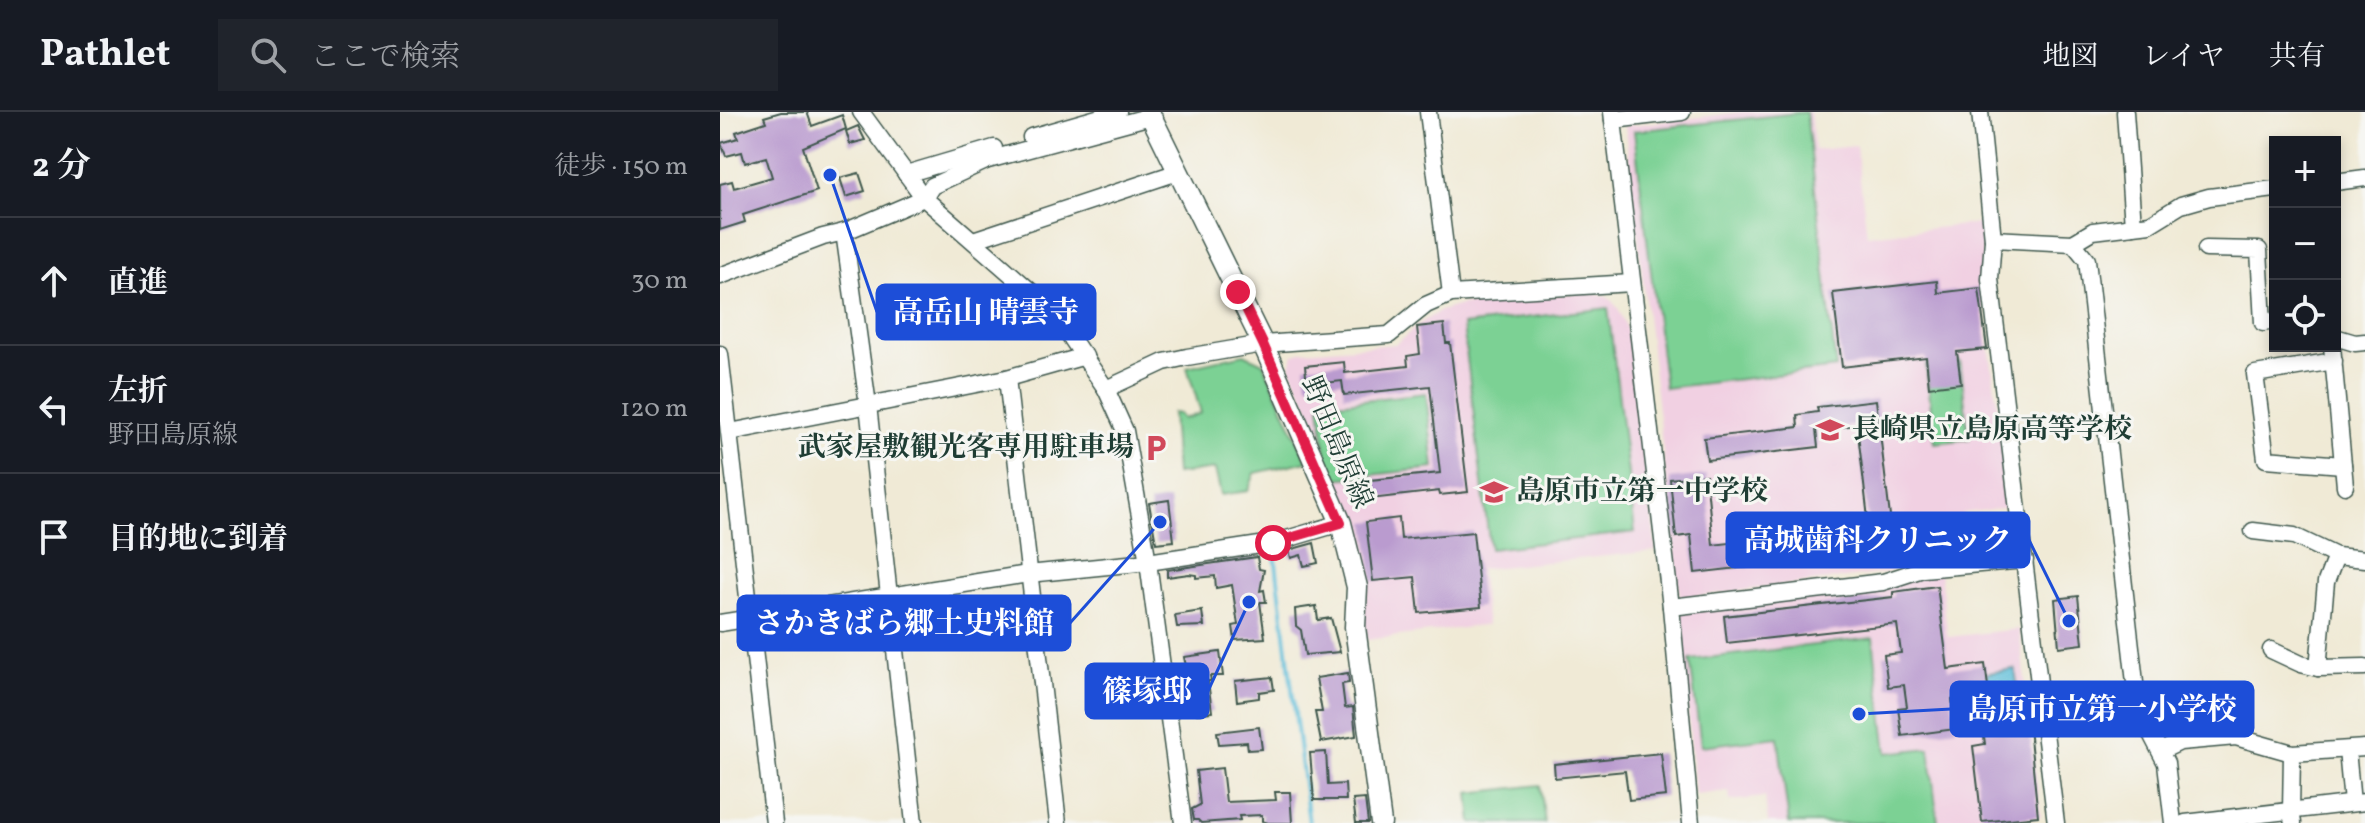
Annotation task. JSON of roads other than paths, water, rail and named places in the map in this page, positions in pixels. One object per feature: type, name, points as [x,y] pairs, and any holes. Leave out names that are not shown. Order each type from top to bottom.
[{"type":"main road","name":"野田島原線","points":[[1150,114],[1263,344],[1341,523],[1357,587],[1355,627],[1381,823]]},
{"type":"street","points":[[861,112],[924,198],[1053,311],[1106,389],[1125,431],[1148,562],[1183,823]]},
{"type":"street","points":[[906,174],[1118,112]]},
{"type":"street","points":[[1428,112],[1451,294]]},
{"type":"street","points":[[1682,112],[1612,116],[1671,607],[1691,823]]},
{"type":"street","points":[[1980,112],[1993,239],[1990,279],[2056,823]]},
{"type":"street","points":[[2125,112],[2133,226]]},
{"type":"street","points":[[720,276],[844,232],[924,198],[932,186],[988,160],[1150,114]]},
{"type":"street","points":[[973,240],[1178,172]]},
{"type":"street","points":[[2341,181],[2365,178]]},
{"type":"street","points":[[1993,239],[2073,243],[2093,231],[2150,224],[2181,205],[2209,197],[2269,190]]},
{"type":"street","points":[[844,232],[868,405],[914,823]]},
{"type":"street","points":[[2073,243],[2087,260],[2138,709],[2166,763],[2173,823]]},
{"type":"street","points":[[2206,249],[2259,250],[2263,323],[2269,322]]},
{"type":"street","points":[[1106,389],[1164,362],[1263,344],[1389,335],[1426,305],[1451,294],[1632,283]]},
{"type":"street","points":[[2341,339],[2365,342]]},
{"type":"street","points":[[720,354],[774,823]]},
{"type":"street","points":[[2343,465],[2266,459],[2255,374],[2333,354],[2345,486]]},
{"type":"street","points":[[730,432],[1007,378],[1085,356]]},
{"type":"street","points":[[1007,378],[1058,823]]},
{"type":"street","points":[[720,623],[1028,574],[1148,562],[1273,543],[1341,523]]},
{"type":"street","points":[[2253,531],[2294,536],[2336,556],[2365,559]]},
{"type":"street","points":[[2318,668],[2326,582],[2336,556]]},
{"type":"street","points":[[1671,607],[1883,582],[1923,569],[2025,560]]},
{"type":"street","points":[[2271,650],[2318,668],[2365,667]]},
{"type":"street","points":[[2161,751],[2180,742],[2236,737],[2292,753],[2365,748]]},
{"type":"street","points":[[2185,823],[2292,817],[2358,802],[2347,750]]},
{"type":"street","points":[[2292,753],[2292,817]]},
{"type":"water","points":[[2015,669],[2022,719],[1993,723],[1987,673]]},
{"type":"waterway","points":[[1275,555],[1309,823]]},
{"type":"place","name":"高岳山 晴雲寺","points":[[830,175]]},
{"type":"place","name":"長崎県立島原高等学校","points":[[1830,430]]},
{"type":"place","name":"武家屋敷観光客専用駐車場","points":[[1156,448]]},
{"type":"place","name":"島原市立第一中学校","points":[[1494,492]]},
{"type":"place","name":"さかきばら郷土史料館","points":[[1160,522]]},
{"type":"place","name":"篠塚邸","points":[[1249,602]]},
{"type":"place","name":"高城歯科クリニック","points":[[2069,621]]},
{"type":"place","name":"島原市立第一小学校","points":[[1859,714]]}]
